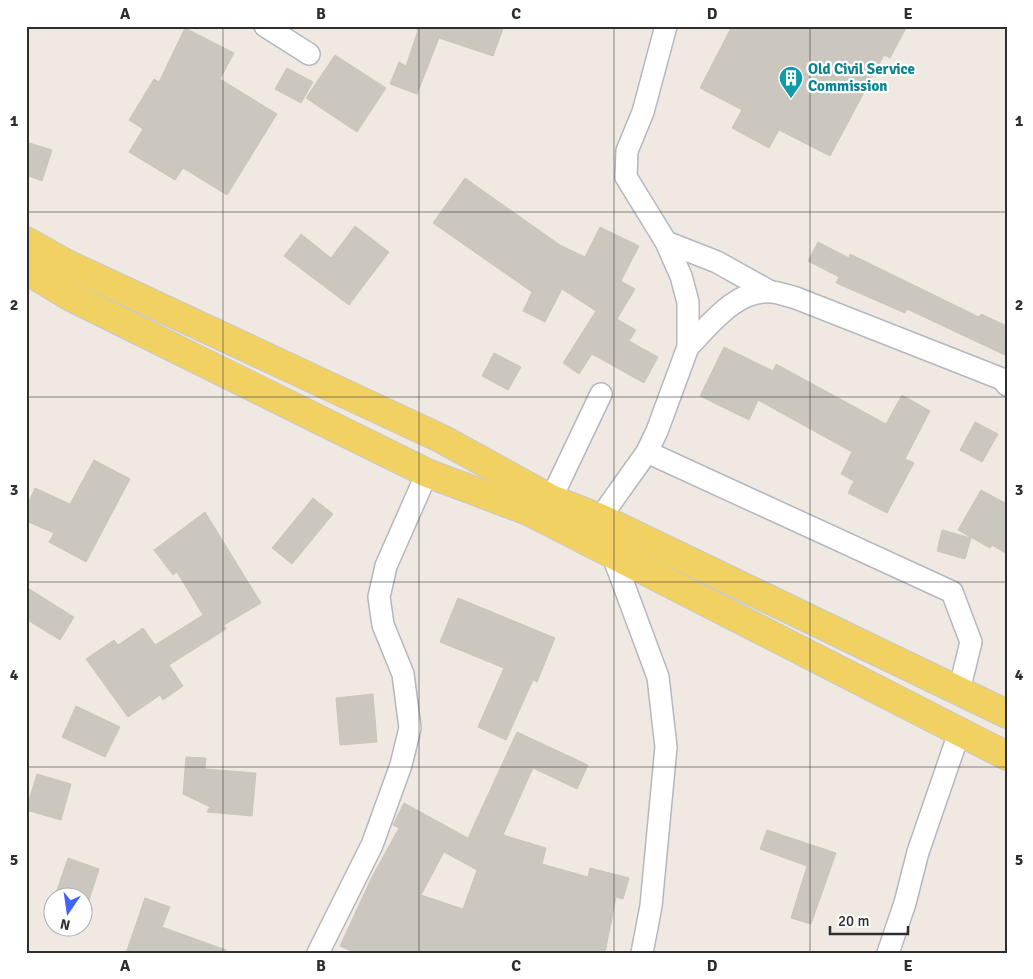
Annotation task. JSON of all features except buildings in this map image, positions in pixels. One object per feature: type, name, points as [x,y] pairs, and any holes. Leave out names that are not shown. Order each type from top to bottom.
[{"type":"main road","points":[[26,241],[65,263],[442,439],[551,499],[600,518],[1007,714]]},
{"type":"main road","points":[[26,270],[69,296],[427,473],[528,511],[1007,756]]},
{"type":"street","points":[[265,26],[309,54]]},
{"type":"street","points":[[600,518],[647,452],[657,431],[688,347],[688,302],[681,276],[666,242],[626,177],[627,152],[643,112],[666,26]]},
{"type":"street","points":[[666,242],[717,262],[769,291],[796,298],[1002,379],[1007,385]]},
{"type":"street","points":[[688,347],[735,302],[751,294],[769,291]]},
{"type":"street","points":[[551,499],[601,394]]},
{"type":"street","points":[[647,452],[952,592],[970,642],[959,691]]},
{"type":"street","points":[[318,953],[372,846],[402,765],[410,728],[403,674],[383,625],[379,598],[386,566],[427,473]]},
{"type":"street","points":[[613,556],[658,676],[666,747],[652,906],[642,953]]},
{"type":"street","points":[[888,953],[905,903],[918,852],[959,733]]},
{"type":"place","name":"Old Civil Service Commission","points":[[791,99]]}]
